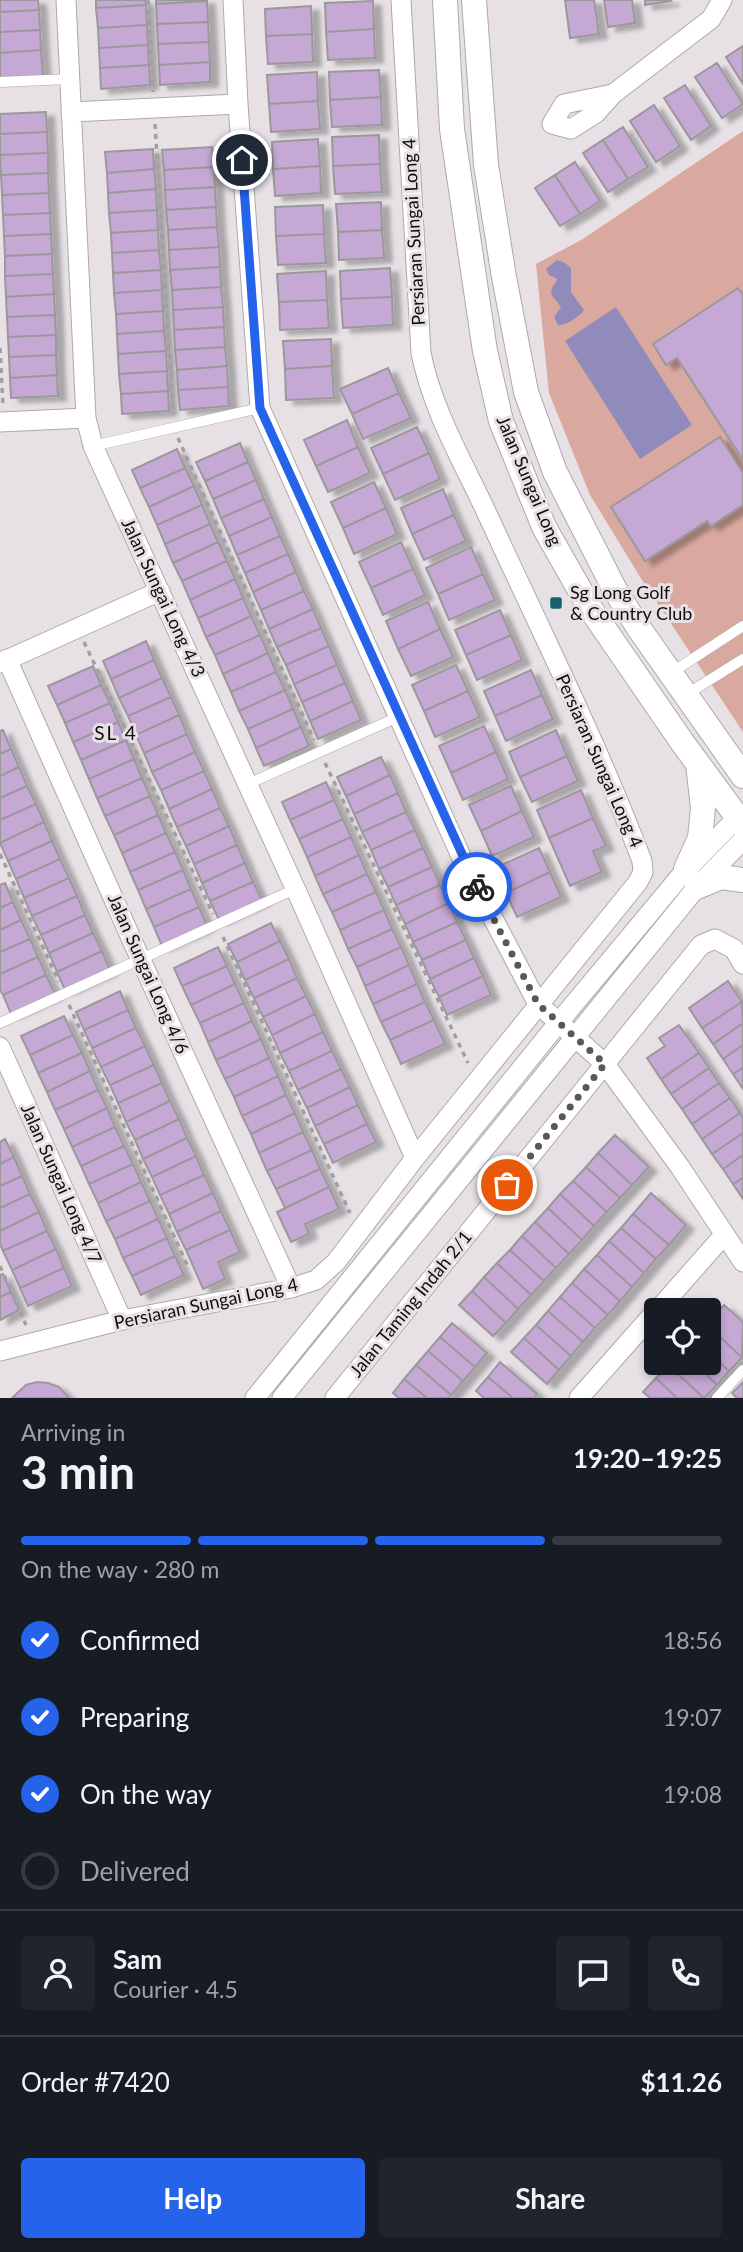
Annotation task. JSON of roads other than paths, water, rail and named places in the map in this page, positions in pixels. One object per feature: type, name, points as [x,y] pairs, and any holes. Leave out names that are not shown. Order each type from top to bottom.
[{"type":"street","name":"Jalan Sungai Long 4/3","points":[[66,0],[86,418],[93,446],[415,1158]]},
{"type":"street","points":[[233,0],[260,408],[465,865],[538,1004],[605,1064],[680,1167],[743,1262]]},
{"type":"street","name":"Persiaran Sungai Long 4","points":[[0,1350],[122,1320],[291,1288],[316,1280],[336,1262],[415,1158],[638,882],[643,872],[642,861],[618,796],[433,401],[426,379],[420,340],[401,0]]},
{"type":"street","name":"Jalan Sungai Long","points":[[445,0],[452,129],[485,351],[501,421],[544,527],[590,608],[742,824]]},
{"type":"street","name":"Jalan Sungai Long","points":[[474,0],[486,165],[503,276],[526,392],[555,472],[615,590],[674,687],[743,776]]},
{"type":"street","points":[[613,94],[711,19],[722,0]]},
{"type":"street","points":[[71,112],[238,104]]},
{"type":"street","points":[[2,422],[86,418]]},
{"type":"street","points":[[4,661],[160,591]]},
{"type":"street","name":"Jalan Sungai Long 4/6","points":[[4,661],[291,1288]]},
{"type":"street","points":[[637,676],[674,687],[666,707],[669,722]]},
{"type":"street","points":[[282,1398],[576,1037],[692,878],[703,808],[698,762]]},
{"type":"street","points":[[256,1398],[559,1022],[742,824]]},
{"type":"street","points":[[692,878],[721,877],[743,880]]},
{"type":"street","name":"Jalan Taming Indah 2/1","points":[[335,1398],[701,945],[715,939],[738,957]]},
{"type":"street","name":"Jalan Sungai Long 4/7","points":[[0,1047],[122,1320]]},
{"type":"street","points":[[668,1298],[724,1235]]},
{"type":"street","points":[[579,1398],[644,1326]]},
{"type":"lane","points":[[0,82],[70,79]]},
{"type":"lane","points":[[93,446],[260,408]]},
{"type":"lane","points":[[674,687],[743,626]]},
{"type":"lane","points":[[674,687],[743,659]]},
{"type":"lane","points":[[248,784],[398,717]]},
{"type":"lane","points":[[0,1023],[295,889]]},
{"type":"lane","points":[[717,1398],[743,1370]]},
{"type":"place","name":"Sg Long Golf & Country Club","points":[[556,603]]},
{"type":"district","name":"SL 4","points":[[116,733]]}]
